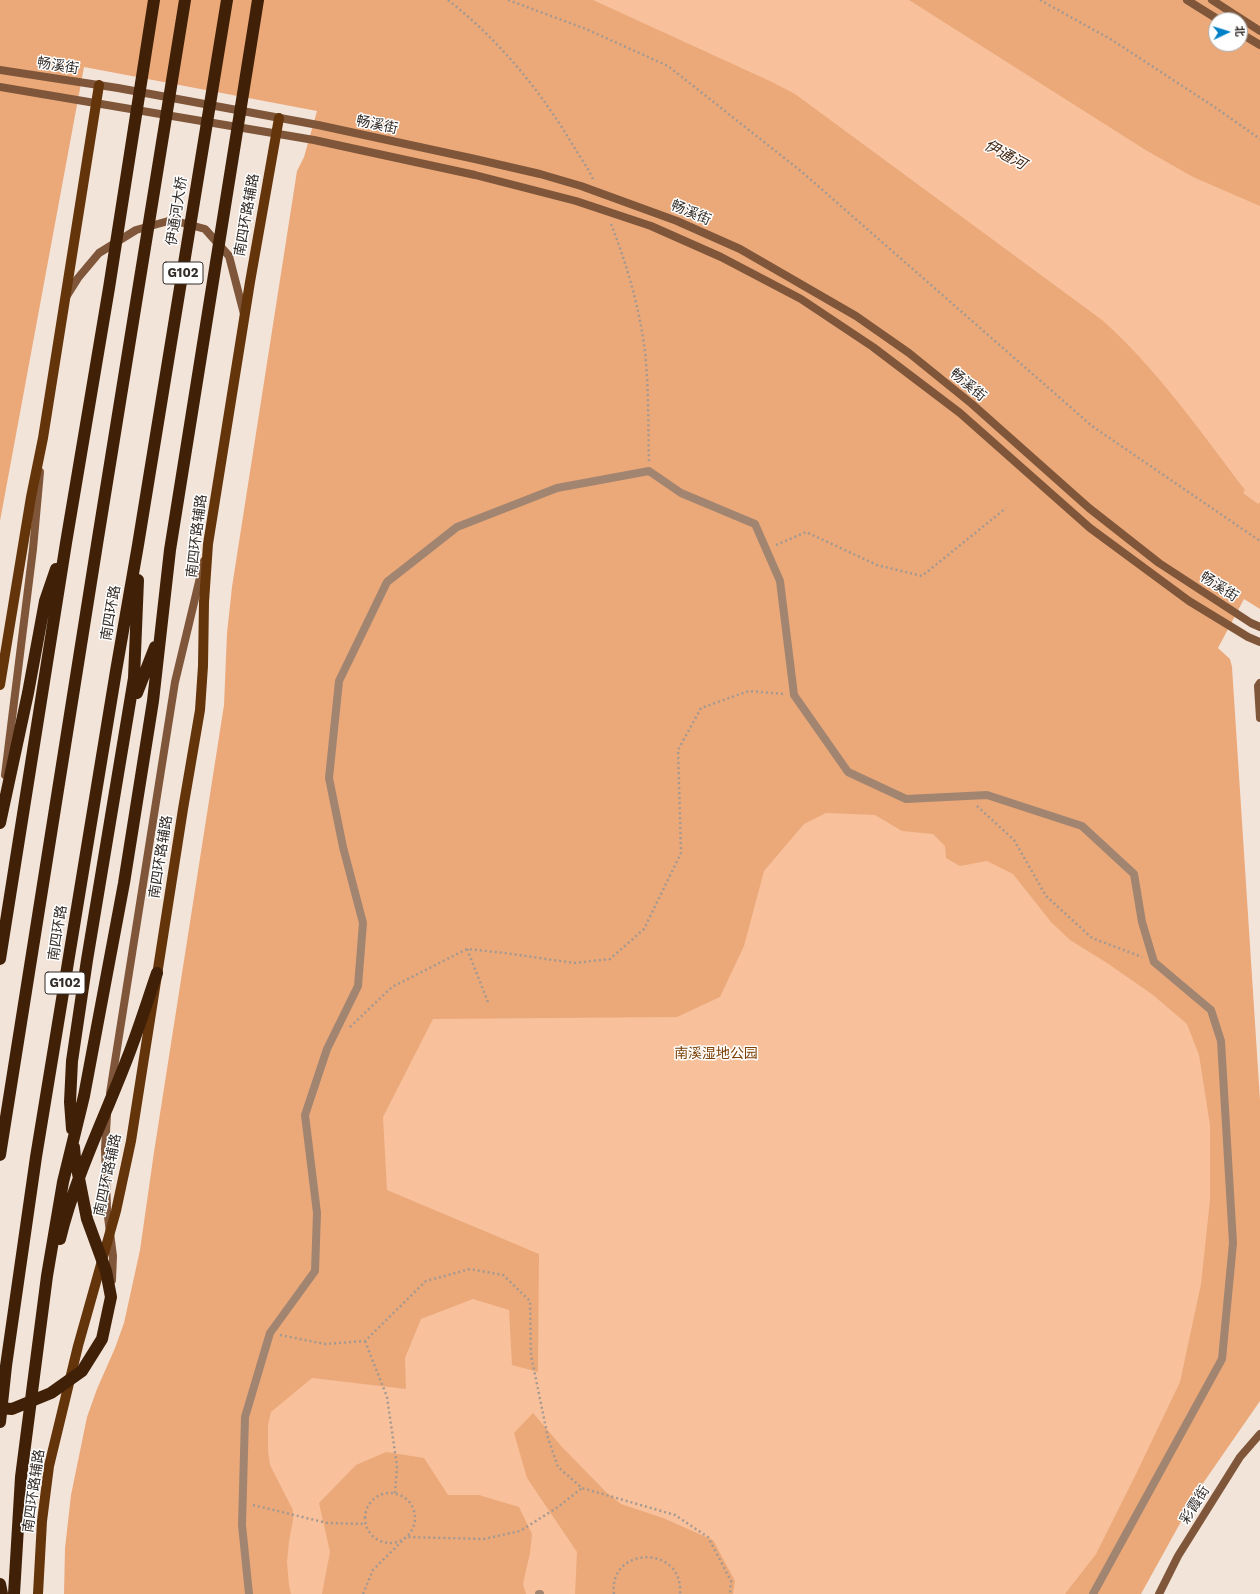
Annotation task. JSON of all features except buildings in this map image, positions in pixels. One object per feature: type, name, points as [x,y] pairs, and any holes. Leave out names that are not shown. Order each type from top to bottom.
[{"type":"highway","points":[[0,959],[67,538],[109,288],[154,0]]},
{"type":"highway","name":"伊通河大桥","points":[[98,538],[185,0]]},
{"type":"highway","name":"伊通河大桥","points":[[138,545],[227,0]]},
{"type":"highway","points":[[14,1594],[21,1477],[47,1276],[63,1182],[84,1096],[124,883],[153,701],[170,550],[258,0]]},
{"type":"highway","points":[[0,823],[17,720],[45,602],[67,538]]},
{"type":"highway","name":"南四环路","points":[[0,1154],[98,538]]},
{"type":"highway","points":[[0,1408],[12,1408],[51,1393],[82,1371],[102,1338],[111,1297],[106,1271],[86,1211],[75,1158],[70,1102],[72,1061],[124,732],[134,678],[138,610],[138,545]]},
{"type":"highway","name":"南四环路","points":[[0,1422],[6,1366],[36,1157],[138,545]]},
{"type":"highway","points":[[127,716],[160,633]]},
{"type":"highway","points":[[42,1318],[64,1225],[89,1152],[128,1058],[157,973]]},
{"type":"highway","points":[[0,1584],[2,1594]]},
{"type":"main road","points":[[1187,0],[1208,13]]},
{"type":"main road","points":[[1212,0],[1260,31]]},
{"type":"main road","points":[[1248,38],[1260,45]]},
{"type":"main road","name":"畅溪街","points":[[0,70],[99,85],[333,128],[540,174],[633,204],[677,221],[740,250],[856,316],[908,353],[972,404],[1089,508],[1159,563],[1251,623],[1260,627]]},
{"type":"main road","points":[[0,685],[30,505],[43,438],[99,85]]},
{"type":"main road","name":"畅溪街","points":[[0,87],[97,102],[314,140],[475,175],[576,201],[651,226],[735,264],[802,298],[874,347],[960,413],[1090,528],[1189,601],[1248,637],[1260,642]]},
{"type":"main road","name":"南四环路辅路","points":[[38,1594],[42,1521],[50,1466],[78,1346],[116,1211],[131,1141],[200,710],[203,666],[204,602],[208,544],[244,316],[279,118]]},
{"type":"main road","points":[[66,298],[78,278],[99,253],[136,230],[172,220],[206,229],[229,256],[236,278],[244,316]]},
{"type":"main road","points":[[17,720],[43,438]]},
{"type":"main road","points":[[111,1297],[113,1256],[106,1201],[105,1149],[112,1076],[175,682],[208,544]]},
{"type":"main road","points":[[1260,683],[1258,686],[1260,718]]},
{"type":"main road","name":"彩霞街","points":[[1159,1594],[1178,1556],[1240,1457],[1260,1434]]},
{"type":"lane","points":[[249,1594],[242,1525],[245,1417],[270,1333],[316,1271],[317,1213],[305,1115],[327,1049],[358,986],[363,923],[343,847],[329,778],[339,681],[387,582],[456,527],[558,488],[649,471],[681,493],[755,524],[780,582],[794,695],[848,772],[906,799],[987,795],[1082,826],[1134,874],[1142,922],[1154,962],[1211,1010],[1222,1041],[1233,1243],[1222,1359],[1093,1594]]},
{"type":"path","points":[[448,0],[482,30]]},
{"type":"path","points":[[508,0],[586,29],[668,66],[802,172],[1092,426],[1260,541]]},
{"type":"path","points":[[1040,0],[1112,40],[1216,108],[1260,139]]},
{"type":"path","points":[[647,385],[649,471]]},
{"type":"path","points":[[766,549],[806,532],[877,565],[922,576],[1006,508]]},
{"type":"path","points":[[349,1029],[392,987],[467,949],[574,963],[610,959],[644,929],[681,853],[678,750],[701,708],[750,691],[794,695]]},
{"type":"path","points":[[966,796],[1014,840],[1046,896],[1092,938],[1154,962]]},
{"type":"path","points":[[467,949],[488,1002]]},
{"type":"path","points":[[270,1333],[325,1344],[366,1342],[426,1281],[470,1269],[503,1275],[530,1301],[531,1355],[548,1438],[558,1467],[582,1488],[675,1515],[708,1537],[731,1581],[730,1594]]},
{"type":"path","points":[[366,1342],[387,1397],[397,1466],[395,1493]]},
{"type":"path","points":[[363,1594],[373,1570],[406,1537],[412,1531],[414,1523],[415,1515],[413,1507],[408,1501],[395,1493],[382,1494],[372,1500],[367,1508],[365,1516],[366,1524],[369,1532],[375,1538],[383,1542],[391,1543],[406,1537],[484,1539],[520,1531],[558,1508],[582,1488]]},
{"type":"path","points":[[243,1502],[327,1523],[366,1524]]},
{"type":"path","points":[[614,1594],[614,1580],[620,1570],[628,1562],[639,1557],[650,1556],[671,1566],[677,1576],[680,1594]]},
{"type":"green space","name":"南溪湿地公园","points":[[0,0],[1260,0],[1260,609],[1244,599],[1218,648],[1230,659],[1232,667],[1260,1100],[1260,1401],[1199,1489],[1141,1594],[64,1594],[65,1548],[71,1495],[87,1417],[124,1323],[140,1250],[224,705],[227,633],[232,587],[297,171],[304,157],[317,111],[84,67],[0,521]]},
{"type":"water","name":"伊通河","points":[[593,0],[909,0],[1144,149],[1193,177],[1260,206],[1260,502],[1258,504],[1243,493],[1245,490],[1160,380],[1102,320],[795,94]]},
{"type":"water","points":[[826,813],[875,815],[902,831],[933,834],[945,846],[946,858],[960,866],[987,861],[1013,874],[1051,922],[1070,940],[1107,963],[1153,995],[1187,1024],[1199,1055],[1210,1125],[1210,1200],[1201,1284],[1180,1382],[1096,1554],[1065,1594],[733,1594],[735,1581],[713,1540],[663,1518],[621,1504],[606,1492],[562,1447],[533,1413],[514,1433],[527,1478],[577,1552],[575,1594],[526,1594],[523,1584],[530,1553],[532,1534],[519,1507],[479,1495],[448,1495],[424,1458],[386,1452],[356,1465],[319,1503],[330,1552],[322,1594],[291,1594],[287,1562],[293,1510],[270,1465],[268,1451],[268,1425],[271,1412],[312,1378],[406,1389],[405,1358],[421,1319],[473,1299],[509,1310],[512,1365],[538,1372],[539,1254],[387,1190],[383,1117],[433,1019],[677,1017],[720,997],[744,946],[764,871],[804,824]]}]
